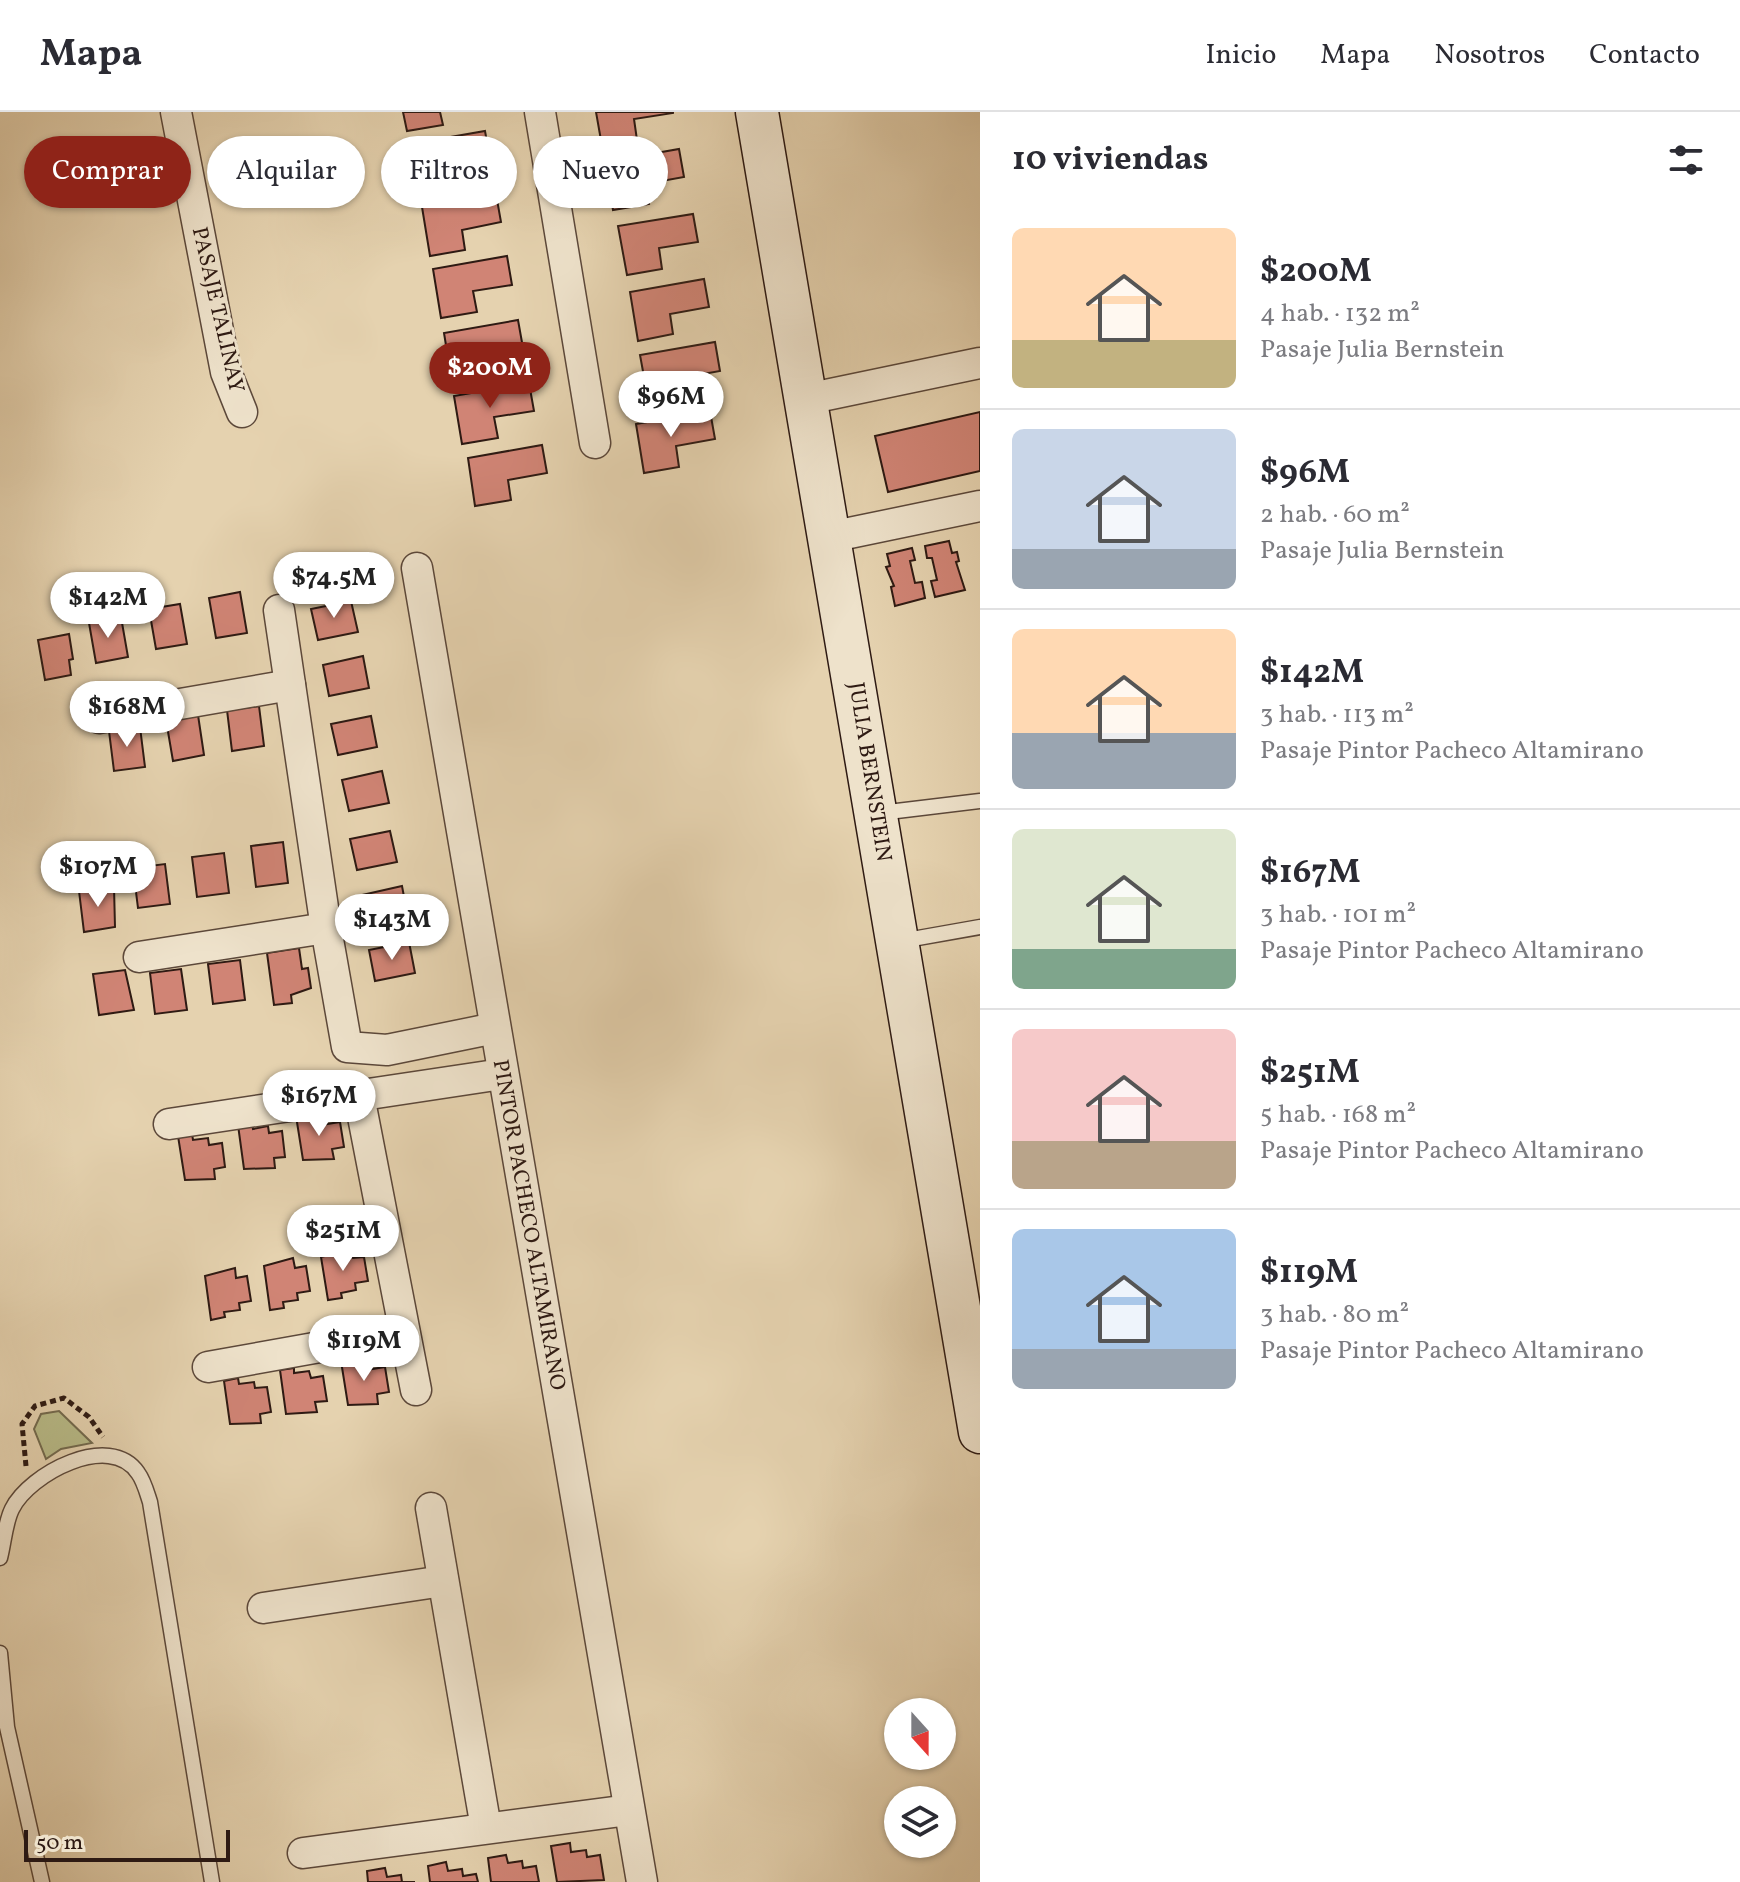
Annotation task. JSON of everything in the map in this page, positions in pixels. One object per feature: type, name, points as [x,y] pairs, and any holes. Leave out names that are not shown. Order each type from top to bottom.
[{"type":"street","name":"PASAJE TALINAY","points":[[176,112],[226,372],[242,412]]},
{"type":"street","points":[[540,112],[595,443]]},
{"type":"street","name":"JULIA BERNSTEIN","points":[[757,112],[980,1432]]},
{"type":"street","points":[[807,399],[980,363]]},
{"type":"street","points":[[830,537],[980,506]]},
{"type":"street","name":"PINTOR PACHECO ALTAMIRANO","points":[[417,568],[642,1882]]},
{"type":"street","points":[[279,610],[326,928],[347,1047],[387,1050],[495,1028]]},
{"type":"street","points":[[99,718],[290,685]]},
{"type":"street","points":[[139,957],[326,928]]},
{"type":"street","points":[[169,1124],[502,1074]]},
{"type":"street","points":[[359,1096],[416,1390]]},
{"type":"street","points":[[208,1367],[404,1332]]},
{"type":"street","points":[[431,1508],[486,1828]]},
{"type":"street","points":[[263,1608],[443,1581]]},
{"type":"street","points":[[303,1853],[629,1810]]},
{"type":"lane","points":[[876,814],[980,801]]},
{"type":"lane","points":[[897,942],[980,927]]},
{"type":"lane","points":[[0,1558],[12,1508],[43,1475],[88,1455],[111,1457],[138,1471],[150,1502],[212,1882]]},
{"type":"lane","points":[[0,1653],[7,1727],[42,1882]]},
{"type":"path","points":[[28,1491],[22,1424],[35,1406],[64,1398],[89,1417],[105,1440],[111,1457]]},
{"type":"green space","points":[[59,1411],[92,1443],[61,1449],[46,1459],[34,1429],[41,1414]]},
{"type":"building","points":[[403,112],[440,112],[443,125],[407,131]]},
{"type":"building","points":[[596,112],[673,112],[634,119],[636,136],[600,136]]},
{"type":"building","points":[[485,131],[486,136],[456,136]]},
{"type":"building","points":[[679,149],[684,177],[668,180],[668,151]]},
{"type":"building","points":[[422,208],[498,208],[501,222],[462,230],[465,250],[430,256]]},
{"type":"building","points":[[693,214],[698,242],[659,248],[662,269],[627,275],[618,226]]},
{"type":"building","points":[[507,256],[512,285],[473,291],[477,312],[441,318],[433,269]]},
{"type":"building","points":[[704,279],[709,307],[670,314],[673,334],[638,341],[630,292]]},
{"type":"building","points":[[518,320],[523,348],[484,355],[488,376],[452,382],[444,333]]},
{"type":"building","points":[[715,342],[720,371],[681,378],[684,398],[649,404],[640,355]]},
{"type":"building","points":[[529,383],[534,411],[494,417],[498,438],[462,444],[454,396]]},
{"type":"building","points":[[710,411],[715,439],[676,446],[679,467],[644,473],[636,424]]},
{"type":"building","points":[[980,412],[980,471],[888,492],[875,436]]},
{"type":"building","points":[[542,445],[547,473],[508,480],[511,500],[475,506],[468,458]]},
{"type":"building","points":[[949,541],[952,553],[957,552],[959,561],[956,562],[965,590],[935,597],[931,581],[937,580],[932,558],[927,558],[925,546]]},
{"type":"building","points":[[912,548],[915,560],[910,561],[915,583],[922,582],[925,598],[895,606],[891,587],[894,586],[886,567],[890,566],[887,554]]},
{"type":"building","points":[[240,592],[247,633],[216,638],[209,598]]},
{"type":"building","points":[[351,601],[358,632],[318,640],[311,609]]},
{"type":"building","points":[[180,604],[187,644],[156,649],[149,609]]},
{"type":"building","points":[[121,617],[128,657],[96,663],[89,623]]},
{"type":"building","points":[[69,634],[73,659],[69,660],[71,675],[45,680],[38,640]]},
{"type":"building","points":[[363,656],[369,688],[329,696],[323,665]]},
{"type":"building","points":[[259,706],[264,746],[232,751],[227,710]]},
{"type":"building","points":[[198,715],[204,755],[173,761],[166,720]]},
{"type":"building","points":[[371,716],[377,747],[338,755],[331,724]]},
{"type":"building","points":[[140,727],[145,767],[114,771],[109,731]]},
{"type":"building","points":[[382,771],[389,803],[349,811],[342,780]]},
{"type":"building","points":[[390,831],[397,862],[357,870],[350,839]]},
{"type":"building","points":[[283,842],[288,883],[256,887],[251,846]]},
{"type":"building","points":[[224,853],[229,893],[197,897],[192,857]]},
{"type":"building","points":[[165,864],[170,904],[138,908],[133,868]]},
{"type":"building","points":[[402,886],[408,918],[368,926],[362,895]]},
{"type":"building","points":[[114,887],[115,927],[84,932],[79,891]]},
{"type":"building","points":[[409,942],[415,973],[375,981],[369,950]]},
{"type":"building","points":[[299,948],[302,969],[308,968],[311,988],[291,995],[292,1003],[274,1005],[267,953]]},
{"type":"building","points":[[240,960],[245,1000],[213,1004],[208,964]]},
{"type":"building","points":[[181,969],[187,1010],[155,1014],[150,973]]},
{"type":"building","points":[[125,970],[134,1010],[99,1015],[93,974]]},
{"type":"building","points":[[310,1114],[311,1120],[326,1118],[327,1124],[340,1122],[344,1147],[332,1149],[334,1159],[303,1160],[296,1116]]},
{"type":"building","points":[[252,1123],[253,1129],[268,1126],[269,1133],[282,1131],[285,1157],[274,1158],[275,1168],[244,1169],[238,1125]]},
{"type":"building","points":[[192,1134],[193,1140],[208,1138],[209,1145],[222,1143],[225,1167],[214,1169],[215,1179],[185,1180],[178,1136]]},
{"type":"building","points":[[351,1249],[353,1258],[364,1257],[368,1281],[355,1283],[356,1290],[341,1293],[342,1298],[328,1300],[321,1257]]},
{"type":"building","points":[[293,1258],[295,1268],[306,1266],[310,1291],[297,1293],[298,1300],[283,1302],[284,1308],[270,1310],[264,1266]]},
{"type":"building","points":[[235,1268],[236,1278],[247,1276],[251,1301],[239,1303],[240,1310],[224,1312],[225,1317],[211,1320],[205,1276]]},
{"type":"building","points":[[355,1359],[356,1365],[371,1362],[372,1369],[385,1367],[389,1392],[377,1394],[378,1404],[348,1405],[341,1361]]},
{"type":"building","points":[[294,1368],[294,1373],[309,1371],[311,1378],[323,1376],[327,1401],[315,1402],[317,1412],[286,1414],[280,1370]]},
{"type":"building","points":[[238,1378],[239,1384],[254,1382],[255,1388],[267,1387],[271,1412],[260,1414],[261,1423],[230,1424],[224,1381]]},
{"type":"building","points":[[570,1843],[571,1852],[586,1850],[587,1857],[600,1855],[604,1880],[557,1882],[551,1846]]},
{"type":"building","points":[[506,1855],[508,1863],[522,1861],[523,1868],[536,1866],[539,1882],[491,1882],[488,1858]]},
{"type":"building","points":[[446,1862],[448,1871],[462,1869],[463,1876],[476,1874],[478,1882],[430,1882],[428,1866]]},
{"type":"building","points":[[385,1868],[387,1877],[401,1875],[402,1882],[368,1882],[367,1871]]}]
